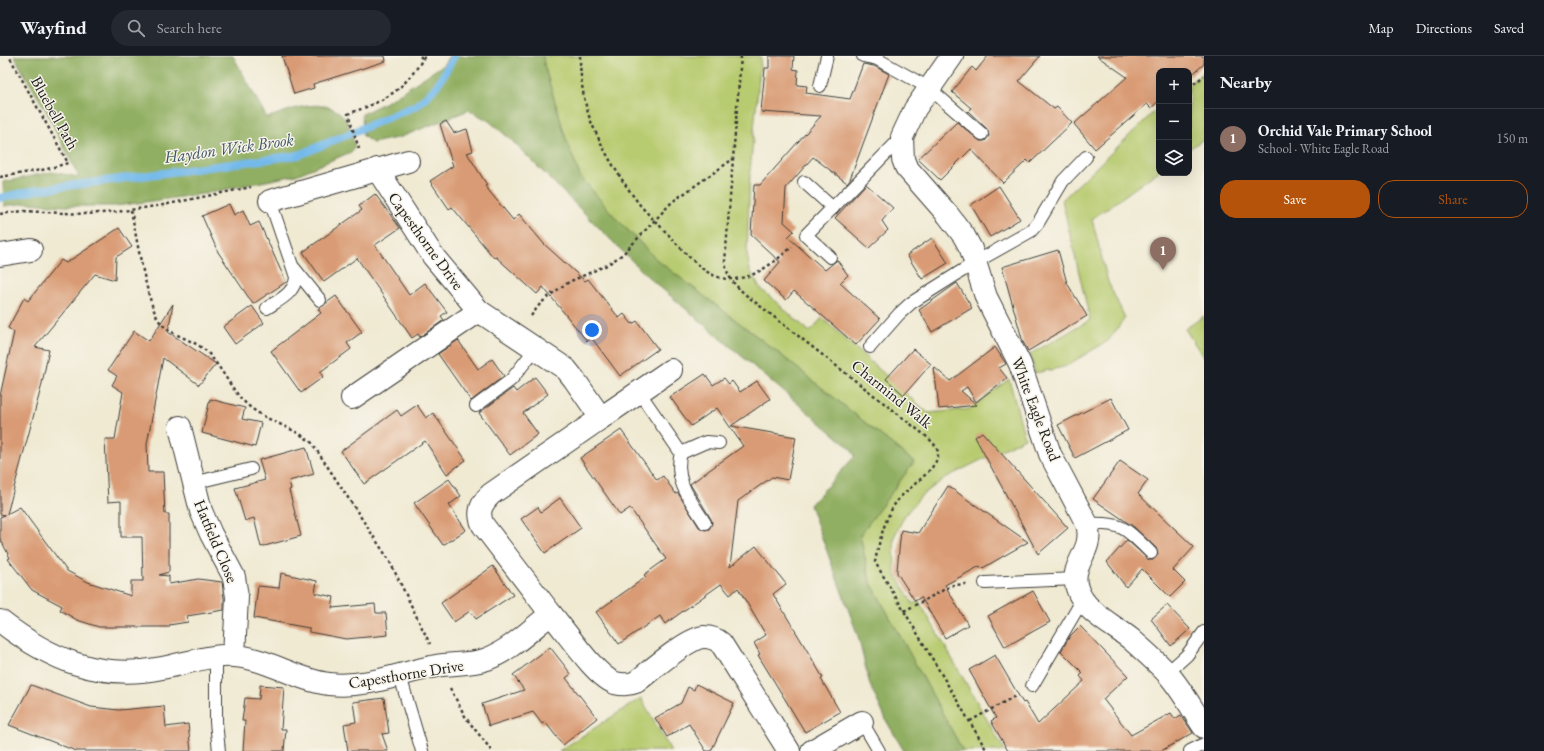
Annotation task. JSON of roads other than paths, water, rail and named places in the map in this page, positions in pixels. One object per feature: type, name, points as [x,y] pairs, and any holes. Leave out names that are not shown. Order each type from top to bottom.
[{"type":"street","name":"White Eagle Road","points":[[952,56],[915,109],[902,136],[903,159],[906,167],[964,236],[976,262],[986,297],[1020,364],[1050,454],[1087,524],[1090,540],[1076,571],[1076,579]]},
{"type":"street","points":[[264,194],[369,162],[408,161]]},
{"type":"street","name":"Capesthorne Drive","points":[[369,162],[433,256],[479,311],[561,366],[574,378],[601,418]]},
{"type":"street","points":[[0,255],[31,250]]},
{"type":"street","points":[[352,398],[479,311]]},
{"type":"street","points":[[670,370],[491,494],[481,507],[480,519],[483,525],[552,614],[596,669],[608,679],[621,684],[629,685],[636,682],[684,645],[703,637],[716,639],[721,643],[789,751]]},
{"type":"street","name":"Hatfield Close","points":[[180,427],[201,511],[208,528],[234,577],[237,597],[225,656]]},
{"type":"street","points":[[1076,579],[1078,591],[1083,599],[1100,616],[1132,640],[1167,673],[1182,692],[1204,727]]},
{"type":"street","name":"Capesthorne Drive","points":[[0,621],[24,640],[43,650],[79,665],[98,670],[121,673],[142,672],[225,656],[262,662],[289,673],[328,684],[356,685],[400,676],[442,665],[468,663],[487,659],[506,648],[552,614]]},
{"type":"street","points":[[812,751],[862,722]]},
{"type":"lane","points":[[820,86],[827,56]]},
{"type":"lane","points":[[863,56],[877,59],[929,88],[982,134]]},
{"type":"lane","name":"White Eagle Road","points":[[830,258],[806,235],[902,136]]},
{"type":"lane","points":[[870,347],[899,314],[911,303],[976,262],[1031,231],[1038,223],[1053,194],[1062,181],[1086,157]]},
{"type":"lane","points":[[804,182],[832,208]]},
{"type":"lane","points":[[264,194],[294,268],[296,277],[296,284],[293,289],[267,308]]},
{"type":"lane","points":[[294,268],[320,300]]},
{"type":"lane","points":[[476,406],[511,380],[536,348]]},
{"type":"lane","points":[[639,392],[682,453]]},
{"type":"lane","points":[[705,523],[682,484],[678,462],[682,453],[706,442],[719,443]]},
{"type":"lane","points":[[193,483],[251,469]]},
{"type":"lane","points":[[1087,524],[1102,523],[1120,526],[1151,553]]},
{"type":"lane","points":[[984,583],[1076,579]]},
{"type":"lane","points":[[1032,686],[1083,599]]},
{"type":"lane","points":[[1167,673],[1187,655],[1204,632]]},
{"type":"lane","points":[[219,751],[216,722],[225,656]]},
{"type":"lane","points":[[400,676],[422,751]]},
{"type":"lane","points":[[862,722],[879,751]]},
{"type":"lane","points":[[1190,751],[1204,744]]},
{"type":"waterway","name":"Haydon Wick Brook","points":[[0,198],[37,190],[299,155],[415,106],[434,89],[454,56]]},
{"type":"place","name":"Orchid Vale Primary School","points":[[1163,270]]}]
